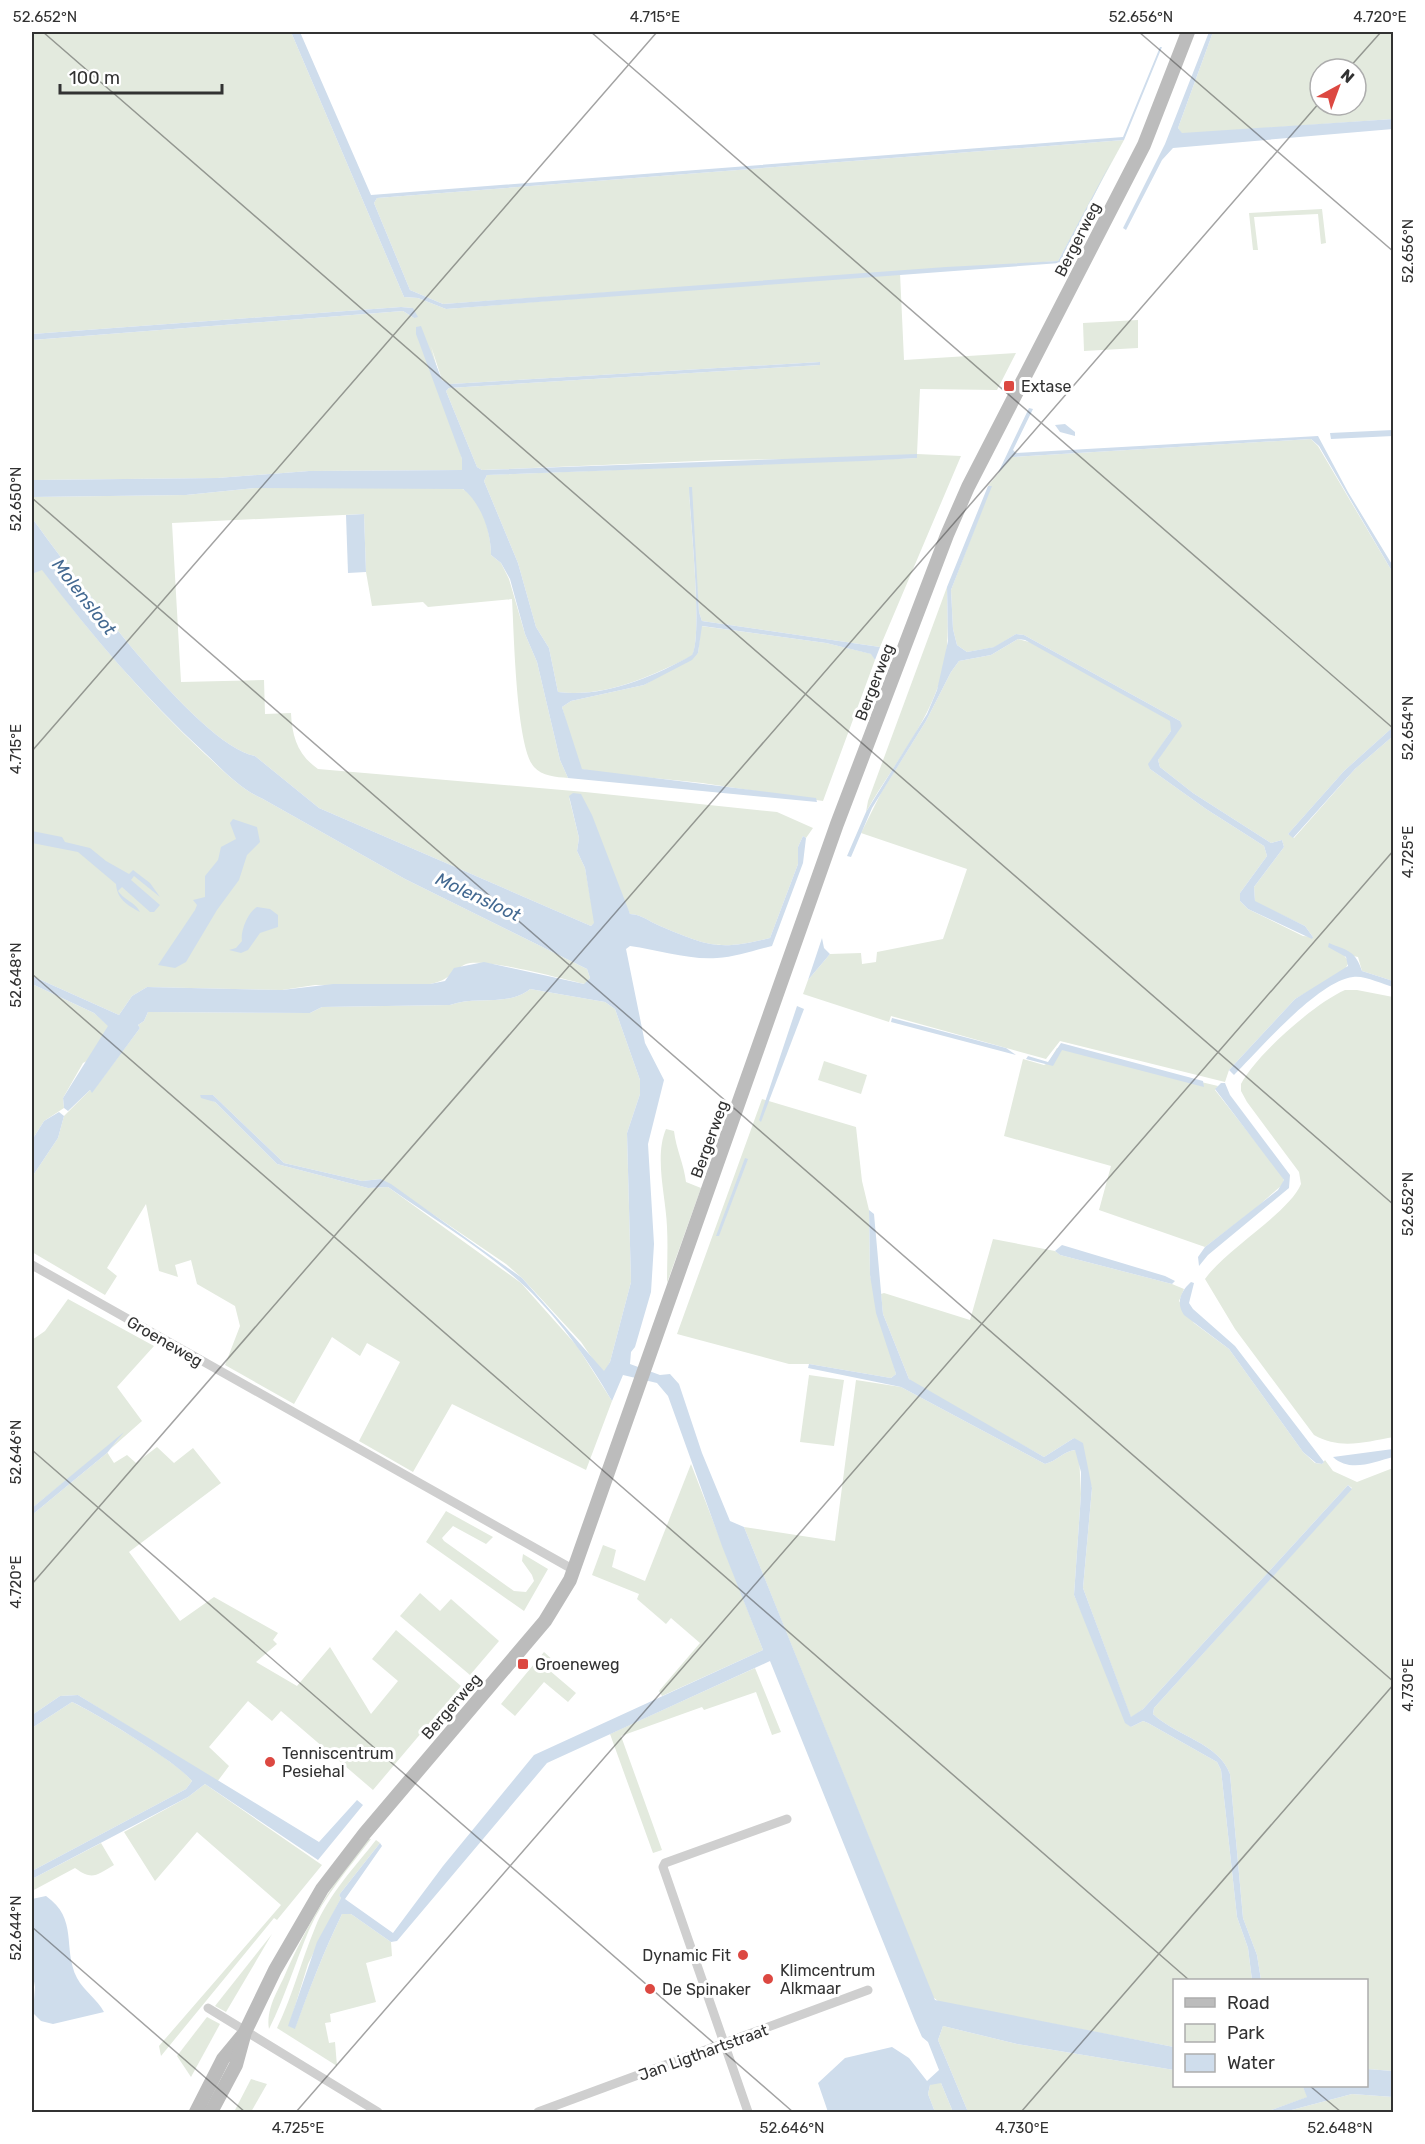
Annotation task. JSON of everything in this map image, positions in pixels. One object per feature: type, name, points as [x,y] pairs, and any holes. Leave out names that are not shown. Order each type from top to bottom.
[{"type":"main road","name":"Bergerweg","points":[[211,2112],[236,2066],[245,2032],[295,1933],[331,1876],[545,1621],[574,1570],[837,825],[947,535],[968,487],[1144,145],[1188,32]]},
{"type":"main road","name":"Bergerweg","points":[[196,2112],[223,2059],[245,2032]]},
{"type":"street","name":"Groeneweg","points":[[32,1265],[574,1570]]},
{"type":"street","points":[[748,2112],[663,1868],[665,1863],[787,1818]]},
{"type":"street","name":"Jan Ligthartstraat","points":[[538,2112],[868,1990]]},
{"type":"street","points":[[208,2008],[378,2112]]},
{"type":"green space","points":[[32,32],[291,32],[404,297],[418,298],[446,309],[900,273],[904,360],[1016,353],[997,390],[920,389],[917,454],[961,456],[880,647],[702,621],[699,612],[689,488],[696,602],[695,644],[692,656],[644,678],[610,689],[576,693],[558,692],[549,648],[536,627],[518,563],[484,481],[487,475],[917,458],[721,460],[482,470],[477,467],[446,391],[449,388],[820,365],[820,362],[450,384],[442,380],[431,346],[462,459],[462,470],[309,471],[217,478],[32,480],[32,340],[403,311],[414,318],[413,308],[401,307],[32,334]]},
{"type":"green space","points":[[1213,32],[1393,32],[1393,119],[1182,134],[1178,128]]},
{"type":"green space","points":[[1124,140],[1058,261],[443,304],[410,290],[374,203],[377,198]]},
{"type":"green space","points":[[1322,209],[1326,243],[1321,244],[1318,214],[1254,217],[1258,250],[1253,250],[1249,213]]},
{"type":"green space","points":[[1138,320],[1138,348],[1084,351],[1083,323]]},
{"type":"green space","points":[[1311,439],[1318,446],[1393,573],[1391,604],[1394,614],[1393,727],[1344,771],[1288,834],[1294,838],[1355,769],[1393,736],[1393,981],[1362,971],[1358,957],[1343,954],[1349,962],[1344,971],[1295,999],[1229,1070],[1225,1082],[1060,1041],[1046,1059],[891,1016],[889,1022],[803,994],[808,980],[830,954],[861,953],[862,964],[876,962],[877,952],[943,939],[967,869],[861,833],[881,793],[926,721],[959,661],[991,655],[1018,639],[1033,643],[1171,721],[1171,731],[1149,764],[1150,769],[1206,809],[1264,846],[1267,856],[1240,893],[1240,901],[1248,909],[1303,936],[1313,937],[1305,926],[1255,902],[1254,887],[1284,847],[1282,840],[1271,843],[1193,793],[1160,767],[1158,760],[1180,721],[1024,635],[1016,634],[995,647],[967,652],[957,645],[953,629],[951,590],[991,486],[988,486],[1012,457]]},
{"type":"green space","points":[[457,487],[472,497],[478,505],[487,525],[491,555],[501,563],[509,579],[525,634],[537,662],[560,760],[568,778],[550,776],[541,772],[534,767],[528,755],[523,737],[517,688],[512,599],[428,607],[423,602],[372,606],[366,572],[364,514],[172,523],[181,682],[264,680],[265,714],[291,713],[297,745],[305,758],[318,769],[585,792],[777,812],[813,828],[806,838],[803,836],[798,847],[798,864],[770,938],[725,945],[702,942],[630,914],[569,797],[579,838],[577,851],[585,868],[595,923],[591,926],[319,808],[255,756],[230,745],[169,690],[104,613],[32,518],[32,497],[186,495],[255,488]]},
{"type":"green space","points":[[42,569],[99,642],[140,688],[183,733],[240,785],[405,879],[587,969],[590,978],[585,984],[505,966],[475,963],[466,964],[447,978],[430,984],[315,985],[282,990],[147,987],[132,996],[119,1015],[32,976],[32,574]]},
{"type":"green space","points":[[947,587],[947,646],[938,686],[931,705],[911,741],[866,812],[868,801]]},
{"type":"green space","points":[[701,626],[826,643],[872,654],[875,660],[823,801],[702,783],[596,772],[581,769],[578,765],[562,707],[571,701],[644,685],[698,653]]},
{"type":"green space","points":[[32,984],[94,1013],[109,1026],[87,1061],[83,1063],[63,1098],[64,1108],[44,1121],[32,1140]]},
{"type":"green space","points":[[530,989],[605,1002],[615,1009],[640,1080],[640,1094],[627,1133],[631,1282],[610,1362],[605,1371],[601,1371],[581,1342],[522,1278],[506,1264],[381,1179],[362,1181],[284,1163],[213,1095],[200,1095],[215,1102],[277,1164],[368,1188],[388,1187],[521,1283],[577,1346],[612,1401],[586,1470],[452,1404],[413,1472],[359,1441],[400,1362],[367,1343],[360,1356],[332,1337],[294,1404],[225,1365],[240,1326],[235,1306],[197,1284],[191,1260],[175,1265],[178,1277],[159,1271],[146,1204],[107,1268],[117,1276],[105,1295],[32,1252],[32,1177],[58,1138],[64,1116],[90,1090],[92,1092],[140,1028],[138,1025],[144,1021],[148,1012],[310,1013],[322,1007],[450,1005],[460,1002],[512,998]]},
{"type":"green space","points":[[1345,990],[1393,997],[1394,1437],[1353,1444],[1324,1440],[1314,1435],[1235,1329],[1205,1279],[1228,1255],[1284,1207],[1301,1184],[1299,1172],[1247,1102],[1241,1091],[1241,1084],[1259,1059],[1287,1031],[1318,1006]]},
{"type":"green space","points":[[1057,1048],[1218,1086],[1215,1090],[1280,1173],[1284,1180],[1282,1185],[1205,1247],[1099,1210],[1111,1166],[1004,1136],[1023,1059],[1044,1065],[1048,1063]]},
{"type":"green space","points":[[824,1061],[867,1075],[861,1094],[818,1080]]},
{"type":"green space","points":[[762,1099],[856,1127],[862,1181],[869,1210],[870,1275],[896,1374],[891,1378],[809,1364],[789,1364],[677,1334]]},
{"type":"green space","points":[[666,1129],[674,1131],[686,1182],[701,1188],[667,1283],[667,1227],[661,1164]]},
{"type":"green space","points":[[993,1239],[1055,1251],[1060,1255],[1172,1284],[1184,1289],[1179,1301],[1194,1323],[1229,1349],[1303,1452],[1315,1463],[1322,1464],[1325,1460],[1333,1471],[1357,1482],[1393,1468],[1393,2071],[1368,2069],[1368,1979],[1261,1979],[1257,1955],[1243,1918],[1230,1774],[1224,1763],[1207,1747],[1162,1722],[1153,1714],[1154,1708],[1352,1488],[1348,1485],[1143,1709],[1131,1718],[1083,1588],[1092,1488],[1074,1438],[1044,1457],[916,1385],[909,1379],[883,1314],[881,1294],[884,1293],[970,1320]]},
{"type":"green space","points":[[68,1299],[154,1346],[117,1387],[142,1421],[110,1449],[120,1437],[32,1508],[32,1340],[45,1331]]},
{"type":"green space","points":[[809,1375],[844,1380],[834,1446],[800,1442]]},
{"type":"green space","points":[[856,1380],[901,1387],[1045,1464],[1071,1451],[1075,1450],[1079,1455],[1081,1494],[1074,1595],[1131,1727],[1143,1721],[1148,1723],[1217,1762],[1221,1770],[1237,1917],[1248,1948],[1252,1979],[1173,1979],[1173,2047],[939,2002],[933,1997],[744,1527],[835,1541]]},
{"type":"green space","points":[[157,1447],[174,1463],[193,1448],[221,1483],[129,1552],[180,1621],[214,1597],[278,1633],[273,1640],[277,1644],[256,1662],[297,1686],[330,1647],[371,1714],[398,1681],[372,1659],[396,1630],[461,1686],[373,1790],[281,1711],[272,1721],[248,1701],[209,1747],[229,1766],[217,1782],[78,1695],[60,1696],[32,1715],[32,1515],[107,1453],[114,1463],[127,1455],[136,1463]]},
{"type":"green space","points":[[691,1464],[763,1650],[662,1696],[659,1691],[700,1643],[671,1618],[666,1624],[637,1599],[639,1594],[592,1575],[603,1545],[616,1550],[612,1567],[645,1581]]},
{"type":"green space","points":[[446,1511],[493,1537],[486,1544],[453,1526],[442,1538],[444,1541],[514,1591],[526,1592],[534,1581],[522,1561],[523,1554],[548,1569],[524,1611],[426,1542]]},
{"type":"green space","points":[[420,1593],[440,1611],[451,1599],[499,1641],[470,1675],[400,1616]]},
{"type":"green space","points":[[544,1652],[555,1662],[549,1670],[576,1693],[568,1702],[544,1682],[515,1716],[501,1704]]},
{"type":"green space","points":[[755,1668],[781,1732],[772,1735],[756,1692],[704,1710],[702,1707],[621,1736],[662,1850],[653,1853],[610,1734]]},
{"type":"green space","points":[[72,1702],[154,1751],[192,1781],[186,1789],[32,1871],[32,1728]]},
{"type":"green space","points":[[205,1784],[322,1865],[277,1920],[274,1918],[161,2056],[159,2046],[281,1905],[197,1832],[155,1881],[124,1832],[188,1797]]},
{"type":"green space","points":[[367,1839],[371,1839],[337,1883],[315,1918],[269,2029],[272,2002],[302,1939],[331,1888]]},
{"type":"green space","points":[[376,1840],[380,1843],[339,1895],[341,1898],[308,1964],[289,2026],[295,2028],[342,1914],[351,1914],[391,1942],[392,1956],[366,1963],[376,2002],[330,2014],[331,2022],[325,2023],[329,2043],[335,2042],[337,2066],[277,2028],[320,1916],[342,1882]]},
{"type":"green space","points":[[101,1843],[114,1865],[94,1875],[86,1874],[75,1868],[32,1891],[32,1879]]},
{"type":"green space","points":[[272,1934],[226,2012],[215,2006]]},
{"type":"green space","points":[[207,2017],[220,2024],[191,2077],[177,2056]]},
{"type":"green space","points":[[943,2026],[1017,2044],[1173,2070],[1173,2087],[1303,2087],[1308,2097],[1266,2112],[968,2112],[938,2040]]},
{"type":"green space","points":[[251,2079],[267,2084],[251,2112],[234,2112]]},
{"type":"green space","points":[[934,2082],[941,2083],[953,2112],[935,2112],[928,2094],[930,2085]]},
{"type":"green space","points":[[1352,2094],[1393,2097],[1393,2112],[1284,2112]]},
{"type":"water","points":[[291,32],[300,32],[371,195],[1123,137],[1160,47],[1162,47],[1124,140],[377,198],[374,203],[410,290],[443,304],[946,267],[1058,261],[1114,156],[1060,263],[446,309],[418,298],[404,297]]},
{"type":"water","points":[[1209,32],[1213,32],[1178,128],[1182,133],[1393,119],[1393,129],[1173,148],[1162,160],[1126,230],[1123,228],[1165,144]]},
{"type":"water","points":[[401,307],[413,308],[418,317],[414,318],[403,311],[32,340],[32,334]]},
{"type":"water","points":[[421,326],[442,380],[450,384],[820,362],[820,365],[449,388],[446,391],[477,467],[482,470],[917,454],[917,458],[863,461],[487,475],[484,481],[518,563],[536,627],[549,648],[558,692],[593,692],[610,689],[645,678],[692,655],[695,644],[696,602],[689,487],[692,487],[699,612],[702,621],[880,647],[875,660],[871,654],[826,643],[702,626],[698,653],[692,660],[644,685],[571,701],[562,707],[582,769],[816,798],[817,802],[568,778],[560,760],[537,662],[525,634],[510,579],[501,563],[491,555],[484,519],[475,502],[463,489],[255,488],[186,495],[32,497],[32,480],[217,478],[309,471],[462,470],[462,459],[416,334],[416,327]]},
{"type":"water","points":[[1029,408],[1033,409],[1013,450],[1016,453],[1318,436],[1348,492],[1393,566],[1393,573],[1319,446],[1311,439],[1012,457],[998,473]]},
{"type":"water","points":[[1065,424],[1075,432],[1075,436],[1060,432],[1055,425]]},
{"type":"water","points":[[1393,430],[1393,436],[1331,439],[1330,433]]},
{"type":"water","points":[[988,486],[992,486],[951,590],[953,629],[957,645],[967,652],[994,647],[1016,634],[1024,635],[1180,721],[1182,726],[1158,760],[1160,767],[1193,793],[1271,843],[1282,840],[1284,847],[1254,887],[1255,901],[1305,926],[1313,937],[1312,939],[1248,909],[1240,901],[1240,893],[1267,856],[1264,846],[1206,809],[1150,769],[1148,764],[1171,731],[1170,721],[1025,640],[1018,639],[991,655],[959,661],[926,721],[872,808],[851,857],[847,856],[866,812],[927,714],[937,690],[948,641],[947,587]]},
{"type":"water","points":[[364,514],[366,572],[348,573],[346,515]]},
{"type":"water","name":"Molensloot","points":[[32,518],[104,613],[169,690],[230,745],[255,756],[319,808],[591,926],[594,923],[585,868],[577,851],[579,838],[569,796],[573,793],[581,794],[592,815],[630,914],[702,942],[725,945],[770,938],[798,864],[798,847],[803,836],[806,838],[803,863],[772,946],[717,958],[684,956],[630,946],[626,949],[645,1043],[664,1080],[648,1144],[654,1244],[651,1292],[635,1347],[631,1352],[630,1364],[660,1375],[670,1374],[679,1384],[702,1453],[730,1521],[744,1527],[935,2000],[1173,2047],[1173,2070],[1017,2044],[943,2026],[938,2040],[968,2112],[953,2112],[941,2083],[930,2085],[928,2094],[935,2112],[828,2112],[818,2083],[845,2058],[892,2047],[909,2058],[927,2081],[939,2070],[928,2042],[922,2037],[915,2021],[770,1661],[547,1763],[397,1941],[391,1942],[351,1914],[342,1914],[295,2029],[288,2026],[317,1942],[341,1898],[339,1895],[380,1843],[382,1846],[345,1899],[393,1933],[443,1866],[534,1755],[763,1650],[722,1546],[668,1396],[657,1383],[623,1375],[612,1401],[558,1322],[533,1294],[488,1256],[388,1187],[368,1188],[277,1164],[215,1102],[201,1098],[200,1095],[213,1095],[284,1163],[362,1181],[381,1179],[391,1184],[522,1278],[604,1371],[610,1362],[631,1282],[627,1133],[640,1094],[640,1080],[615,1009],[605,1002],[530,989],[512,998],[460,1002],[450,1005],[322,1007],[310,1013],[148,1012],[144,1021],[138,1025],[140,1028],[92,1093],[90,1090],[68,1111],[64,1108],[63,1098],[108,1026],[94,1013],[32,984],[32,976],[119,1015],[132,996],[147,987],[282,990],[333,984],[430,984],[445,981],[454,968],[484,962],[584,984],[590,978],[587,969],[405,879],[247,790],[183,733],[140,688],[99,642],[42,570],[32,574]]},
{"type":"water","points":[[1393,727],[1393,736],[1355,769],[1293,838],[1288,834],[1344,771]]},
{"type":"water","points":[[233,819],[257,827],[260,842],[247,855],[239,880],[217,910],[186,962],[175,968],[158,965],[195,910],[197,905],[193,900],[205,897],[205,876],[218,860],[221,847],[236,839],[230,823]]},
{"type":"water","points":[[32,831],[62,837],[65,842],[90,848],[106,861],[129,874],[133,870],[150,883],[160,897],[134,876],[131,880],[160,905],[154,912],[150,912],[122,887],[118,891],[140,912],[121,898],[117,889],[116,884],[78,852],[32,843]]},
{"type":"water","points":[[257,907],[270,909],[278,915],[278,927],[260,933],[248,950],[241,953],[229,950],[236,948],[242,941],[245,923]]},
{"type":"water","points":[[822,938],[824,948],[830,954],[808,980]]},
{"type":"water","points":[[1329,943],[1353,955],[1362,971],[1393,981],[1393,987],[1368,978],[1353,977],[1339,981],[1323,990],[1290,1018],[1234,1075],[1229,1070],[1295,999],[1348,966],[1346,957],[1328,947]]},
{"type":"water","points":[[797,1006],[804,1009],[761,1122],[759,1120]]},
{"type":"water","points":[[892,1018],[1006,1048],[1016,1055],[891,1022]]},
{"type":"water","points":[[1061,1043],[1203,1081],[1204,1087],[1062,1050],[1053,1066],[1026,1059],[1028,1056],[1048,1062]]},
{"type":"water","points":[[1221,1083],[1225,1083],[1230,1095],[1290,1175],[1289,1188],[1208,1255],[1199,1266],[1198,1257],[1205,1247],[1278,1190],[1284,1180],[1215,1089]]},
{"type":"water","points":[[59,1112],[64,1116],[58,1138],[32,1177],[32,1140],[44,1121]]},
{"type":"water","points":[[745,1158],[748,1159],[719,1236],[716,1236]]},
{"type":"water","points":[[869,1210],[874,1214],[883,1314],[909,1379],[1044,1457],[1074,1438],[1083,1443],[1092,1488],[1083,1588],[1131,1717],[1143,1709],[1348,1485],[1352,1489],[1154,1708],[1153,1714],[1162,1722],[1217,1755],[1230,1774],[1243,1918],[1257,1955],[1261,1979],[1252,1979],[1248,1948],[1237,1917],[1221,1770],[1217,1762],[1148,1723],[1143,1721],[1131,1727],[1125,1723],[1074,1595],[1081,1494],[1081,1472],[1075,1450],[1045,1464],[901,1387],[808,1368],[809,1364],[891,1378],[896,1374],[876,1313],[870,1275]]},
{"type":"water","points":[[1062,1245],[1175,1281],[1172,1284],[1060,1255],[1055,1251]]},
{"type":"water","points":[[1191,1282],[1194,1283],[1189,1303],[1193,1309],[1235,1346],[1324,1462],[1322,1464],[1316,1463],[1303,1452],[1229,1349],[1184,1315],[1180,1306],[1180,1298]]},
{"type":"water","points":[[124,1432],[107,1453],[32,1515],[32,1508]]},
{"type":"water","points":[[1393,1449],[1393,1457],[1362,1465],[1347,1464],[1333,1457]]},
{"type":"water","points":[[78,1695],[319,1842],[357,1800],[363,1805],[318,1860],[205,1784],[188,1797],[32,1879],[32,1871],[186,1789],[192,1781],[155,1751],[72,1702],[32,1728],[32,1715],[60,1696]]},
{"type":"water","points":[[46,1896],[63,1914],[70,1956],[77,1978],[104,2012],[53,2024],[41,2021],[33,2013],[35,1987],[32,1970],[32,1899]]},
{"type":"water","points":[[1368,2069],[1393,2071],[1393,2097],[1352,2094],[1284,2112],[1266,2112],[1307,2097],[1303,2087],[1368,2087]]},
{"type":"place","name":"Extase","points":[[1009,386]]},
{"type":"place","name":"Groeneweg","points":[[523,1664]]},
{"type":"place","name":"Tenniscentrum Pesiehal","points":[[270,1762]]},
{"type":"place","name":"Dynamic Fit","points":[[743,1955]]},
{"type":"place","name":"Klimcentrum Alkmaar","points":[[768,1979]]},
{"type":"place","name":"De Spinaker","points":[[650,1989]]}]
